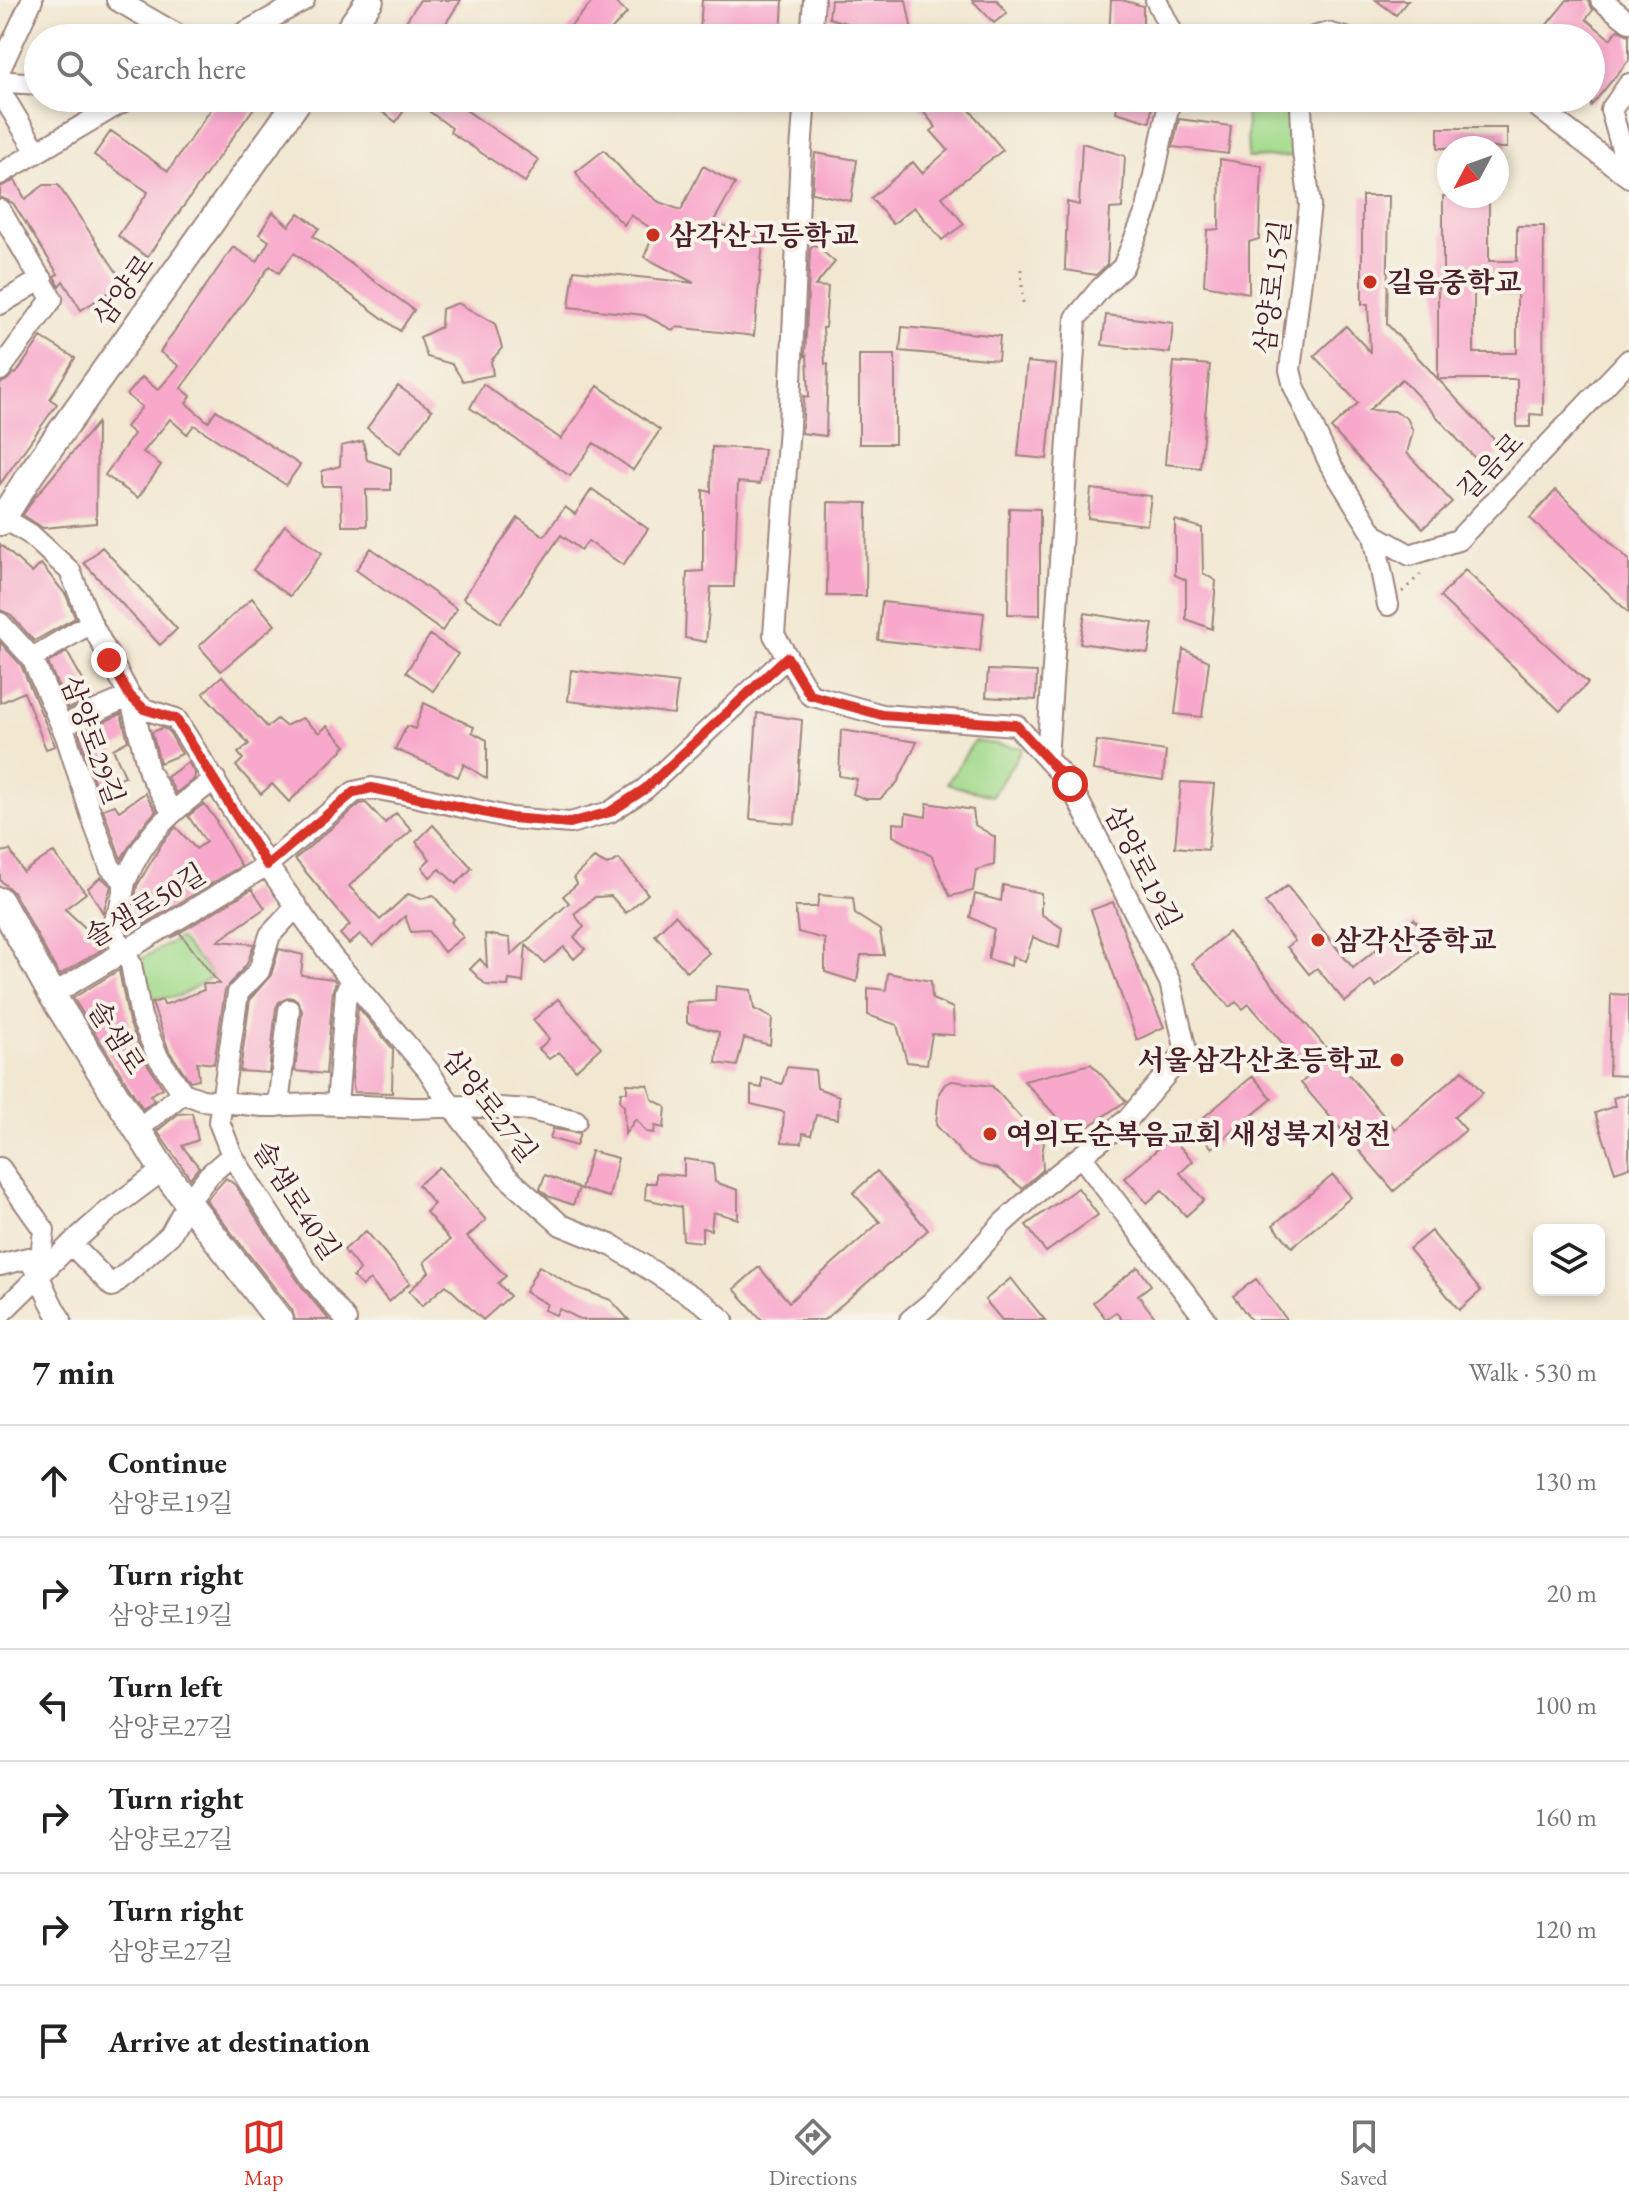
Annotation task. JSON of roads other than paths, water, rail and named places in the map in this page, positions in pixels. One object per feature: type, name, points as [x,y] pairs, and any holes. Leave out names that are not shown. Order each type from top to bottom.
[{"type":"main road","points":[[353,24],[370,0]]},
{"type":"main road","name":"삼양로","points":[[1,516],[290,112]]},
{"type":"main road","name":"솔샘로","points":[[0,901],[52,995],[163,1170],[279,1320]]},
{"type":"street","points":[[0,69],[32,0]]},
{"type":"street","points":[[260,24],[304,0]]},
{"type":"street","points":[[812,24],[814,0]]},
{"type":"street","points":[[1156,0],[1168,24]]},
{"type":"street","points":[[1601,0],[1629,22]]},
{"type":"street","points":[[126,2],[161,24]]},
{"type":"street","points":[[0,85],[24,83]]},
{"type":"street","points":[[1629,84],[1611,110],[1629,175]]},
{"type":"street","points":[[0,91],[37,152]]},
{"type":"street","points":[[0,174],[100,112]]},
{"type":"street","name":"삼양로19길","points":[[804,112],[782,545],[774,635],[810,695],[882,715],[1016,725],[1070,784],[1170,982],[1186,1051],[1128,1119],[1003,1223],[932,1302],[910,1320]]},
{"type":"street","points":[[1047,759],[1076,318],[1123,267],[1147,209],[1167,112]]},
{"type":"street","name":"삼양로15길","points":[[1301,112],[1310,205],[1290,370],[1294,386],[1330,464],[1374,535],[1388,605]]},
{"type":"street","points":[[1545,112],[1629,175]]},
{"type":"street","points":[[0,210],[8,240],[42,279],[52,299],[0,370]]},
{"type":"street","points":[[0,304],[42,279]]},
{"type":"street","name":"길음로","points":[[1374,535],[1410,555],[1458,540],[1628,365]]},
{"type":"street","points":[[1,516],[30,534],[70,571],[91,623],[130,696],[149,772],[172,812]]},
{"type":"street","name":"삼양로29길","points":[[0,623],[32,658],[62,726],[110,867],[125,882]]},
{"type":"street","points":[[32,658],[91,623]]},
{"type":"street","points":[[267,865],[354,792],[372,788],[511,818],[570,823],[610,812],[645,789],[787,657]]},
{"type":"street","points":[[62,726],[130,696]]},
{"type":"street","name":"삼양로27길","points":[[130,696],[144,709],[176,719],[267,865],[353,981],[428,1070],[451,1106],[506,1176],[561,1225],[613,1246],[704,1304],[723,1320]]},
{"type":"street","name":"삼양로29길","points":[[183,1093],[158,1057],[146,1030],[131,964],[111,927],[134,860],[165,818],[215,779]]},
{"type":"street","name":"솔샘로50길","points":[[52,995],[267,865]]},
{"type":"street","name":"솔샘로40길","points":[[297,906],[270,935],[259,971],[238,993],[219,1122],[232,1155],[313,1280],[346,1320]]},
{"type":"street","points":[[337,1105],[346,991],[353,981]]},
{"type":"street","points":[[278,1106],[289,1010]]},
{"type":"street","points":[[137,1130],[183,1093],[202,1100],[278,1106],[451,1106],[531,1110],[576,1121]]},
{"type":"street","points":[[71,1244],[112,1286],[170,1235],[188,1202],[209,1175],[232,1155]]},
{"type":"street","points":[[1081,1156],[1206,1320]]},
{"type":"street","points":[[0,1168],[44,1230],[39,1274]]},
{"type":"street","points":[[0,1314],[107,1212],[163,1170]]},
{"type":"street","points":[[0,1265],[28,1258],[61,1320]]},
{"type":"place","name":"삼각산고등학교","points":[[653,235]]},
{"type":"place","name":"길음중학교","points":[[1370,282]]},
{"type":"place","name":"삼각산중학교","points":[[1318,940]]},
{"type":"place","name":"서울삼각산초등학교","points":[[1397,1060]]},
{"type":"place","name":"여의도순복음교회 새성북지성전","points":[[990,1134]]}]
